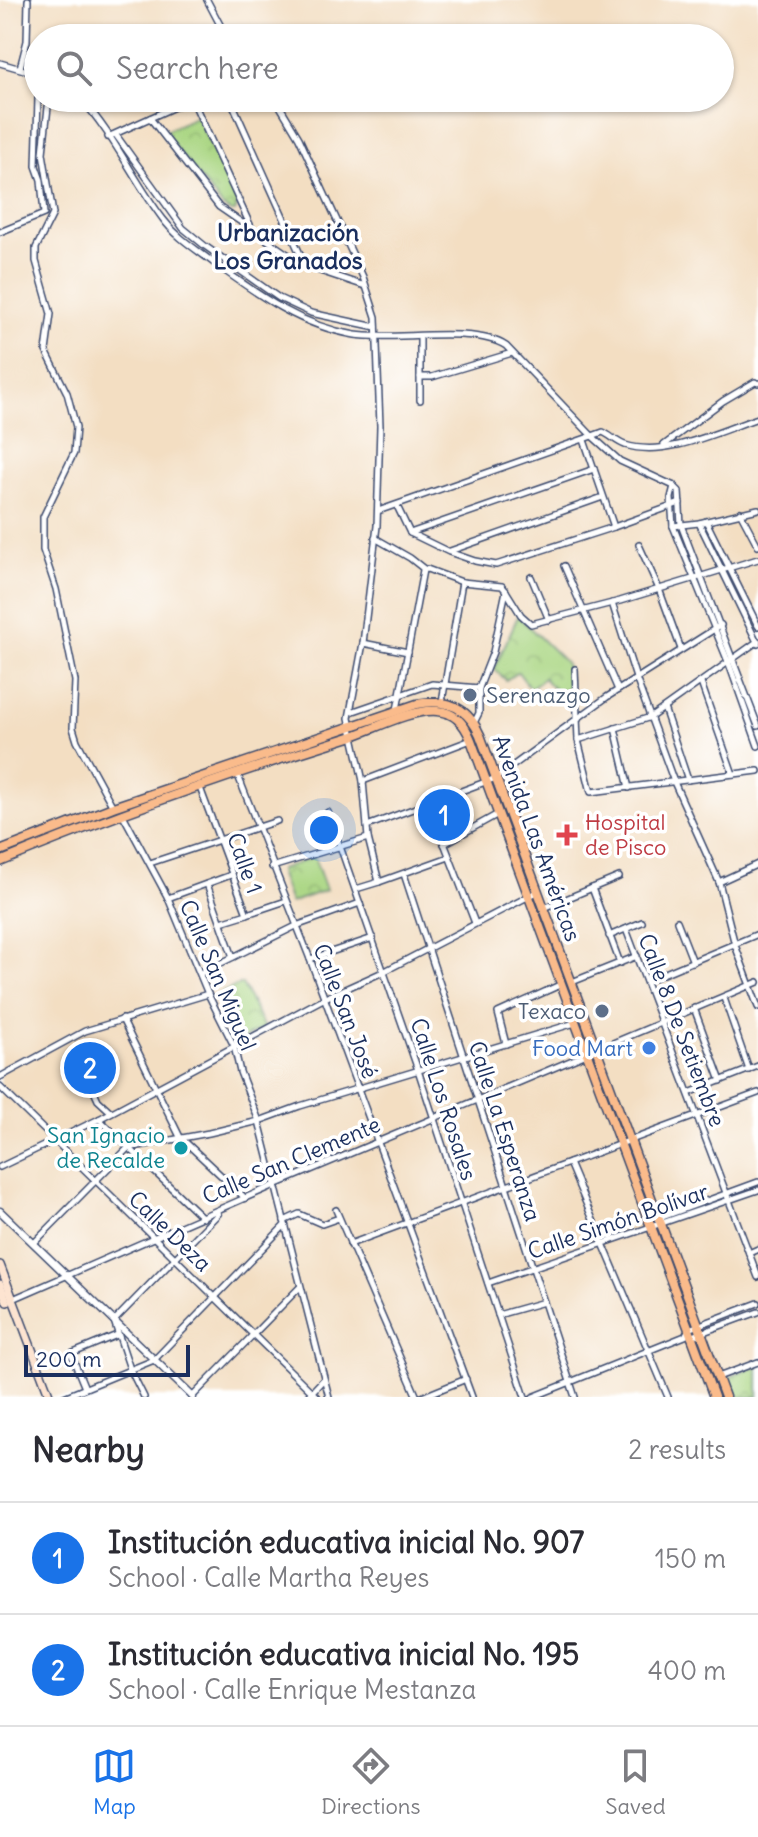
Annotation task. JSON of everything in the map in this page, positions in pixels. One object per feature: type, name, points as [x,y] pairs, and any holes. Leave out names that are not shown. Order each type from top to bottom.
[{"type":"main road","name":"Avenida Las Américas","points":[[118,808],[237,772],[354,731],[396,711],[428,702],[442,702],[463,710],[474,723],[491,779],[592,1052],[688,1334],[714,1397]]},
{"type":"main road","name":"Avenida Las Américas","points":[[0,862],[118,808],[354,731],[418,714],[447,713],[458,719],[491,779],[498,813],[533,893],[544,908],[567,983]]},
{"type":"main road","name":"Avenida Las Américas","points":[[0,851],[84,823]]},
{"type":"main road","name":"Avenida Las Américas","points":[[575,1005],[576,1022],[631,1140],[725,1397]]},
{"type":"main road","points":[[0,1265],[7,1302]]},
{"type":"main road","points":[[0,1284],[50,1397]]},
{"type":"street","points":[[27,24],[28,0]]},
{"type":"street","points":[[207,0],[220,24]]},
{"type":"street","points":[[20,68],[24,53]]},
{"type":"street","points":[[0,63],[24,69]]},
{"type":"street","points":[[0,232],[44,214],[41,180],[36,166],[38,112]]},
{"type":"street","name":"Calle San Miguel","points":[[47,112],[43,153],[53,214],[36,248],[36,261],[51,314],[46,351],[70,401],[76,427],[74,453],[43,517],[43,550],[56,589],[75,681],[73,728],[77,741],[168,898],[208,994],[234,1046],[240,1072],[259,1121],[329,1397]]},
{"type":"street","points":[[90,112],[164,221],[184,242],[285,311],[331,329],[376,336],[492,339],[512,353],[620,461],[674,486],[679,491],[681,525],[698,576],[758,726]]},
{"type":"street","points":[[108,137],[164,112]]},
{"type":"street","points":[[200,112],[252,230]]},
{"type":"street","points":[[236,112],[305,266]]},
{"type":"street","points":[[283,112],[299,138],[374,306],[380,426],[378,511],[363,643],[350,712],[363,781],[368,838],[379,882]]},
{"type":"street","points":[[150,118],[213,202],[305,266],[366,287]]},
{"type":"street","points":[[116,135],[183,228],[205,246],[279,298],[300,308],[322,317],[376,327]]},
{"type":"street","points":[[233,217],[242,207]]},
{"type":"street","points":[[420,336],[420,400]]},
{"type":"street","points":[[420,377],[432,377],[512,353]]},
{"type":"street","points":[[660,447],[693,426],[723,401],[758,383]]},
{"type":"street","points":[[378,511],[603,432],[620,444],[660,447],[693,440],[758,418]]},
{"type":"street","points":[[584,440],[614,527]]},
{"type":"street","points":[[410,533],[594,469]]},
{"type":"street","points":[[674,486],[671,506],[673,526],[698,576]]},
{"type":"street","points":[[449,552],[603,497]]},
{"type":"street","points":[[397,506],[410,533],[449,552],[496,565],[680,503]]},
{"type":"street","points":[[673,526],[758,509]]},
{"type":"street","points":[[740,512],[758,546]]},
{"type":"street","points":[[706,521],[758,626]]},
{"type":"street","points":[[578,740],[651,717],[758,643],[720,572],[699,523]]},
{"type":"street","points":[[375,538],[424,569],[462,582],[499,585],[531,624],[758,559]]},
{"type":"street","points":[[639,545],[681,649]]},
{"type":"street","points":[[564,566],[618,690]]},
{"type":"street","points":[[396,711],[424,569]]},
{"type":"street","points":[[531,577],[549,620]]},
{"type":"street","points":[[442,702],[462,582]]},
{"type":"street","points":[[474,723],[479,713],[479,688],[493,652],[506,591]]},
{"type":"street","points":[[612,603],[674,782],[719,882],[735,945],[758,1007]]},
{"type":"street","points":[[367,826],[491,779],[618,690],[718,627]]},
{"type":"street","points":[[363,643],[408,652]]},
{"type":"street","points":[[732,662],[758,746]]},
{"type":"street","points":[[575,669],[578,740],[591,792],[758,771]]},
{"type":"street","points":[[701,683],[733,774]]},
{"type":"street","points":[[350,712],[432,684],[479,688]]},
{"type":"street","points":[[664,708],[688,780]]},
{"type":"street","points":[[615,728],[629,788]]},
{"type":"street","points":[[363,781],[471,740]]},
{"type":"street","name":"Calle San José","points":[[237,772],[325,998],[472,1397]]},
{"type":"street","name":"Calle 1","points":[[199,785],[247,914],[286,901]]},
{"type":"street","points":[[429,804],[475,923]]},
{"type":"street","name":"Calle Los Rosales","points":[[328,812],[385,971],[525,1397]]},
{"type":"street","points":[[444,844],[498,813]]},
{"type":"street","points":[[150,863],[277,821]]},
{"type":"street","points":[[272,867],[368,838]]},
{"type":"street","points":[[356,889],[449,857]]},
{"type":"street","points":[[719,882],[758,864]]},
{"type":"street","name":"Calle La Esperanza","points":[[404,874],[575,1397]]},
{"type":"street","points":[[168,898],[231,875]]},
{"type":"street","points":[[544,908],[619,877]]},
{"type":"street","points":[[207,884],[233,957]]},
{"type":"street","points":[[592,888],[620,963]]},
{"type":"street","points":[[0,1167],[99,1119],[325,998],[385,971],[533,893]]},
{"type":"street","points":[[201,973],[296,926],[360,903]]},
{"type":"street","points":[[221,922],[247,914]]},
{"type":"street","points":[[677,921],[693,962]]},
{"type":"street","points":[[609,936],[642,922]]},
{"type":"street","name":"Calle 8 De Setiembre","points":[[626,929],[758,1277]]},
{"type":"street","points":[[646,981],[758,934]]},
{"type":"street","points":[[310,959],[373,938]]},
{"type":"street","points":[[506,1044],[498,1013],[637,956]]},
{"type":"street","name":"Calle San Clemente","points":[[7,1302],[275,1185],[758,982]]},
{"type":"street","points":[[0,1077],[85,1031],[208,994]]},
{"type":"street","points":[[724,998],[749,1070]]},
{"type":"street","points":[[694,1008],[721,1081]]},
{"type":"street","points":[[122,1019],[180,1137],[245,1198]]},
{"type":"street","points":[[34,1243],[128,1148],[259,1121],[576,1022]]},
{"type":"street","points":[[689,1093],[758,1066]]},
{"type":"street","points":[[89,1080],[98,1100],[111,1112]]},
{"type":"street","name":"Calle Deza","points":[[0,1087],[312,1395]]},
{"type":"street","points":[[350,1244],[758,1093]]},
{"type":"street","points":[[99,1119],[203,1218]]},
{"type":"street","points":[[569,1163],[668,1397]]},
{"type":"street","name":"Calle Simón Bolívar","points":[[729,1197],[758,1182]]},
{"type":"street","name":"Calle Simón Bolívar","points":[[488,1283],[650,1224],[758,1190]]},
{"type":"street","points":[[114,1321],[221,1210]]},
{"type":"street","points":[[336,1210],[420,1397],[466,1379]]},
{"type":"street","points":[[0,1211],[192,1397],[301,1287]]},
{"type":"street","points":[[64,1397],[154,1360],[284,1223],[299,1214],[322,1224],[339,1218]]},
{"type":"street","points":[[749,1253],[758,1249]]},
{"type":"street","points":[[498,1315],[544,1302]]},
{"type":"street","points":[[700,1330],[758,1303]]},
{"type":"street","points":[[533,1397],[688,1334],[758,1312]]},
{"type":"street","points":[[114,1321],[130,1369],[144,1397]]},
{"type":"street","points":[[85,1388],[71,1354],[117,1335]]},
{"type":"street","points":[[718,1377],[758,1362]]},
{"type":"street","points":[[312,1395],[324,1379]]},
{"type":"green space","points":[[197,116],[238,204],[235,212],[223,207],[163,132]]},
{"type":"green space","points":[[518,616],[564,661],[570,688],[555,691],[544,678],[530,688],[518,672],[506,680],[494,669]]},
{"type":"green space","points":[[314,857],[326,890],[290,903],[279,872]]},
{"type":"green space","points":[[242,984],[264,1028],[240,1040],[218,994]]},
{"type":"green space","points":[[758,1366],[758,1397],[737,1397],[729,1377]]},
{"type":"place","name":"Serenazgo","points":[[470,695]]},
{"type":"place","name":"Institución educativa inicial No. 907","points":[[444,815]]},
{"type":"place","name":"Hospital de Pisco","points":[[567,835]]},
{"type":"place","name":"Texaco","points":[[602,1011]]},
{"type":"place","name":"Food Mart","points":[[649,1048]]},
{"type":"place","name":"Institución educativa inicial No. 195","points":[[90,1068]]},
{"type":"place","name":"San Ignacio de Recalde","points":[[181,1148]]},
{"type":"district","name":"Urbanización Los Granados","points":[[288,247]]}]
